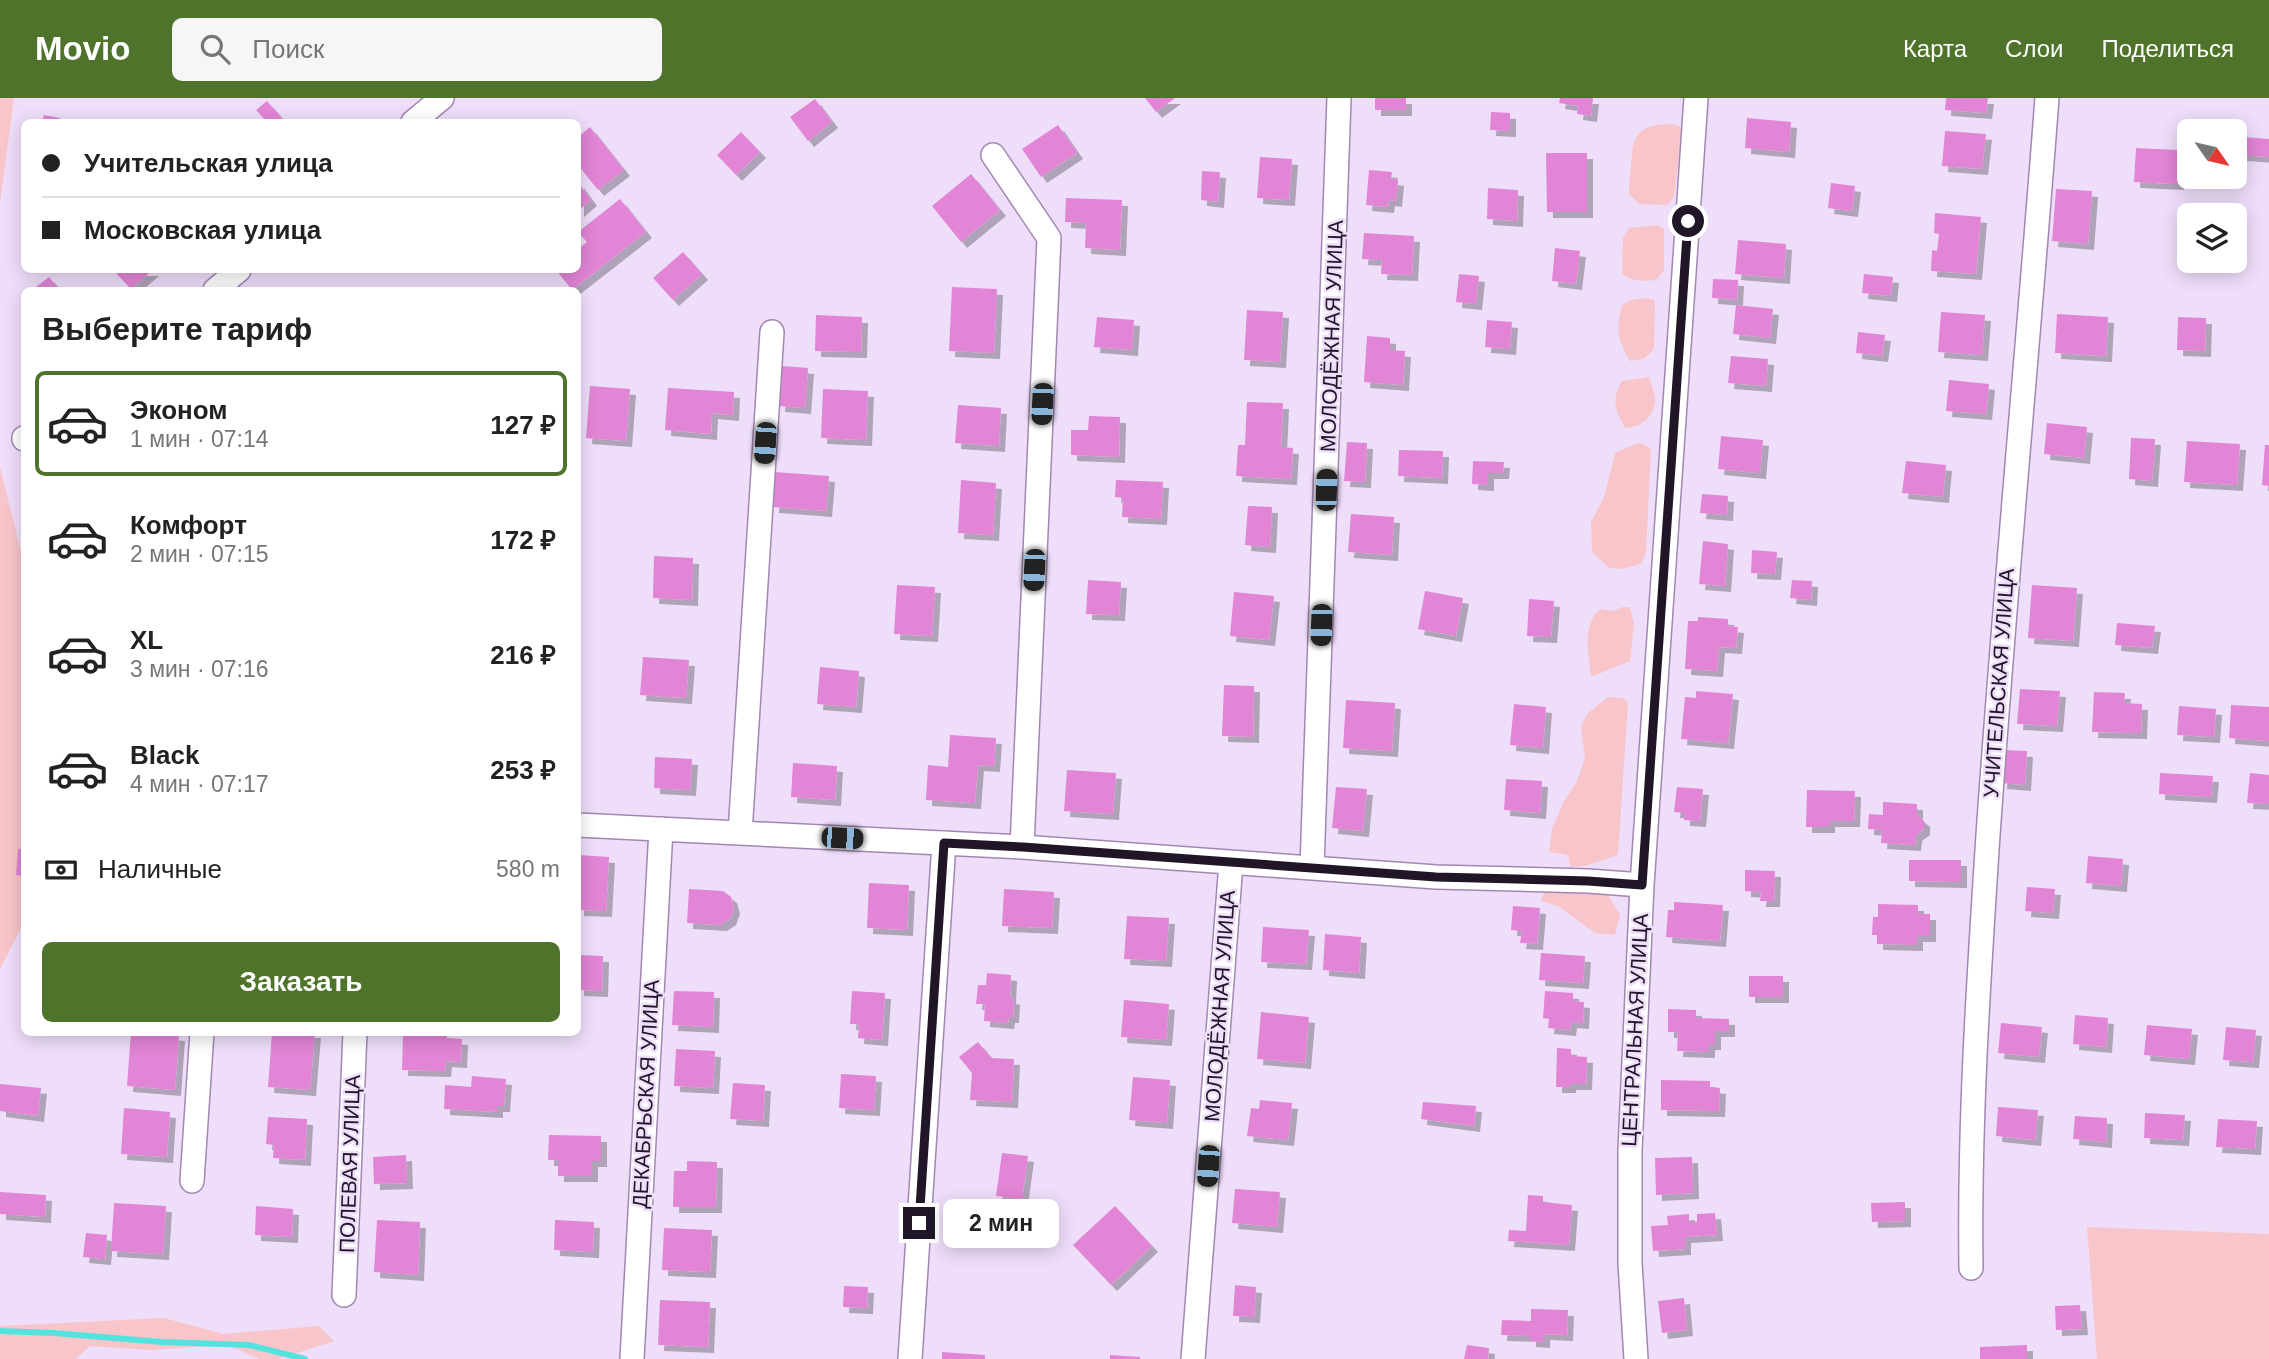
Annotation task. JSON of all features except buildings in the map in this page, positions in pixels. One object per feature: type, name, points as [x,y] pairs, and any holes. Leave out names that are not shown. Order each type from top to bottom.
[{"type":"street","points":[[417,119],[442,98]]},
{"type":"street","name":"МОЛОДЁЖНАЯ УЛИЦА","points":[[1312,867],[1339,98]]},
{"type":"street","name":"ЦЕНТРАЛЬНАЯ УЛИЦА","points":[[1636,1359],[1630,1263],[1630,1161],[1642,885],[1696,98]]},
{"type":"street","name":"УЧИТЕЛЬСКАЯ УЛИЦА","points":[[1971,1268],[1969,1186],[1982,921],[2000,654],[2047,98]]},
{"type":"street","points":[[993,155],[1049,238],[1023,847]]},
{"type":"street","points":[[219,287],[235,273]]},
{"type":"street","points":[[740,833],[772,332]]},
{"type":"street","points":[[581,825],[1023,847],[1436,877],[1642,885]]},
{"type":"street","name":"ДЕКАБРЬСКАЯ УЛИЦА","points":[[632,1359],[661,829]]},
{"type":"street","points":[[910,1359],[944,843]]},
{"type":"street","name":"МОЛОДЁЖНАЯ УЛИЦА","points":[[1193,1359],[1231,863]]},
{"type":"street","points":[[192,1181],[202,1036]]},
{"type":"street","name":"ПОЛЕВАЯ УЛИЦА","points":[[344,1295],[355,1036]]},
{"type":"shaded area","points":[[0,98],[14,98],[0,203]]},
{"type":"shaded area","points":[[1671,124],[1680,126],[1682,130],[1674,197],[1667,205],[1639,204],[1629,194],[1633,146],[1643,130]]},
{"type":"shaded area","points":[[1657,225],[1664,229],[1664,270],[1656,280],[1642,281],[1626,277],[1622,274],[1623,238],[1629,228]]},
{"type":"shaded area","points":[[1644,298],[1655,300],[1654,349],[1644,359],[1630,361],[1619,334],[1622,305]]},
{"type":"shaded area","points":[[1649,377],[1655,397],[1652,412],[1641,424],[1625,428],[1615,399],[1619,387],[1622,381]]},
{"type":"shaded area","points":[[1641,443],[1651,449],[1646,552],[1641,564],[1621,569],[1609,568],[1592,552],[1591,522],[1604,497],[1615,453]]},
{"type":"shaded area","points":[[0,467],[21,552],[21,928],[0,969]]},
{"type":"shaded area","points":[[1630,607],[1634,624],[1630,661],[1591,677],[1588,641],[1590,624],[1600,609],[1613,611]]},
{"type":"shaded area","points":[[1608,697],[1623,698],[1628,703],[1618,855],[1585,866],[1570,867],[1568,855],[1549,852],[1552,829],[1563,803],[1577,781],[1585,758],[1581,727],[1587,714]]},
{"type":"shaded area","points":[[1545,890],[1578,890],[1608,895],[1620,915],[1615,935],[1595,933],[1558,906],[1541,901]]},
{"type":"shaded area","points":[[2087,1227],[2269,1234],[2269,1359],[2097,1359]]},
{"type":"shaded area","points":[[164,1318],[224,1334],[319,1326],[334,1341],[279,1359],[260,1359],[228,1345],[151,1350],[90,1346],[76,1359],[0,1359],[0,1326]]},
{"type":"waterway","points":[[0,1331],[249,1345],[305,1359]]},
{"type":"route","points":[[919,1223],[944,843],[1436,877],[1642,885],[1688,221]]}]
